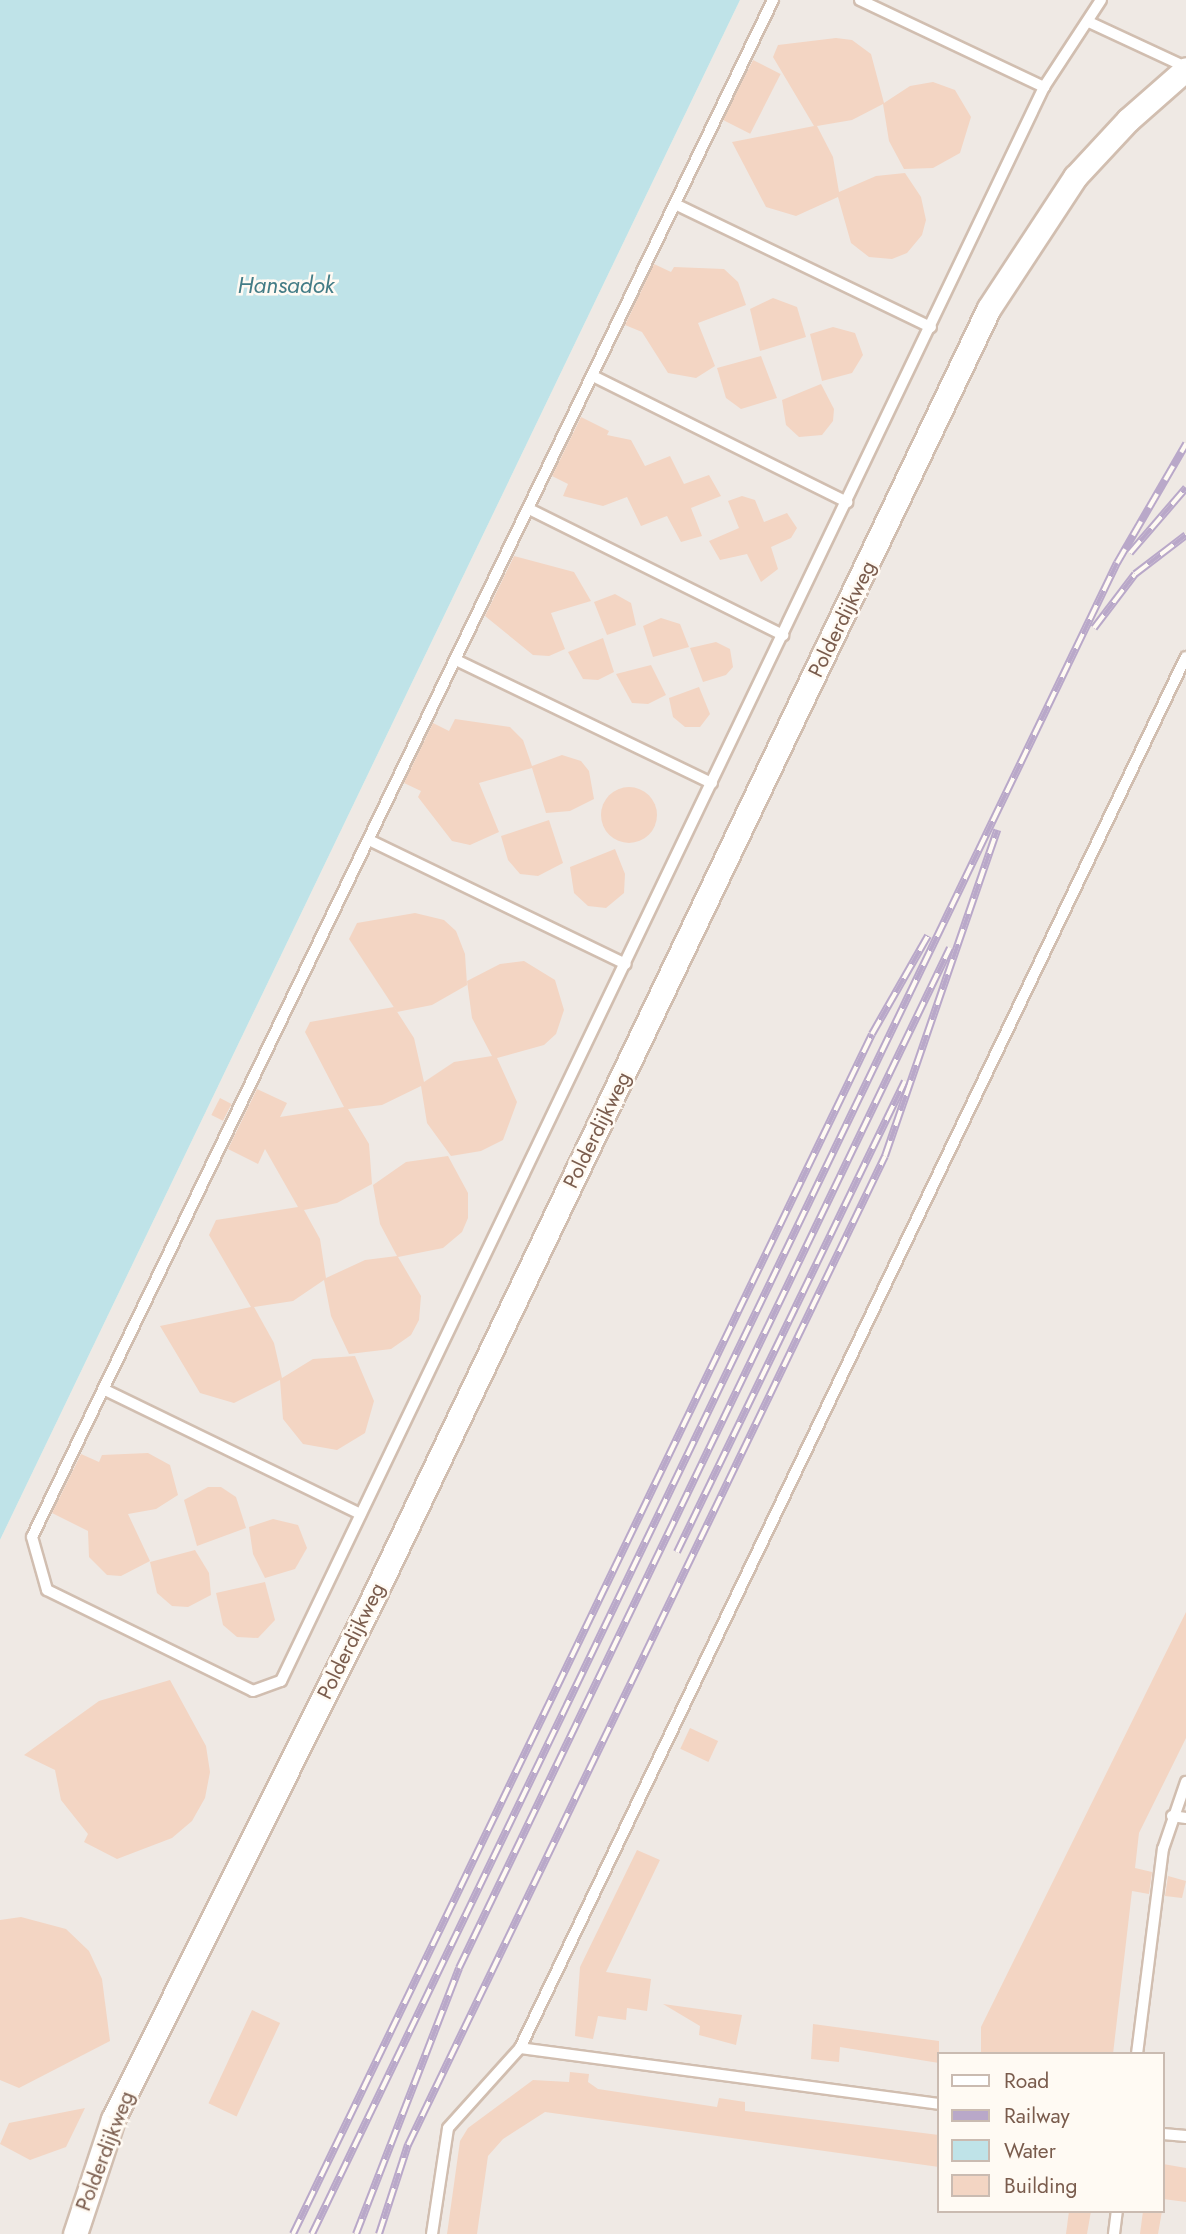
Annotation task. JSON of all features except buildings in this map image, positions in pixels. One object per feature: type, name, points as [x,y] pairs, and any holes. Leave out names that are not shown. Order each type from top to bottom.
[{"type":"street","name":"Polderdijkweg","points":[[75,2234],[113,2119],[370,1604],[989,309],[1076,177],[1128,120],[1186,68]]},
{"type":"lane","points":[[774,0],[32,1537],[47,1590],[253,1691],[281,1681],[1044,87],[1091,23],[1101,0]]},
{"type":"lane","points":[[860,0],[1044,87]]},
{"type":"lane","points":[[1091,23],[1186,68]]},
{"type":"lane","points":[[676,204],[931,327]]},
{"type":"lane","points":[[593,376],[847,502]]},
{"type":"lane","points":[[529,509],[783,635]]},
{"type":"lane","points":[[432,2234],[448,2128],[520,2048],[1186,657]]},
{"type":"lane","points":[[456,660],[712,783]]},
{"type":"lane","points":[[369,840],[626,964]]},
{"type":"lane","points":[[105,1390],[360,1514]]},
{"type":"lane","points":[[1136,2052],[1172,1816],[1186,1782]]},
{"type":"lane","points":[[1172,1816],[1186,1818]]},
{"type":"lane","points":[[520,2048],[937,2104]]},
{"type":"lane","points":[[1165,2134],[1186,2136]]},
{"type":"lane","points":[[1114,2234],[1117,2213]]},
{"type":"shaded area","points":[[740,0],[1186,0],[1186,2234],[0,2234],[0,1540]]},
{"type":"water","name":"Hansadok","points":[[0,0],[740,0],[0,1540]]},
{"type":"railway","points":[[312,2234],[1117,563],[1186,444]]},
{"type":"railway","points":[[1130,553],[1186,488]]},
{"type":"railway","points":[[1094,628],[1135,574],[1186,535]]},
{"type":"railway","points":[[379,2234],[408,2145],[885,1156],[997,830]]},
{"type":"railway","points":[[293,2234],[872,1034],[928,936]]},
{"type":"railway","points":[[356,2234],[459,1968],[950,948]]},
{"type":"railway","points":[[677,1552],[905,1081]]}]
